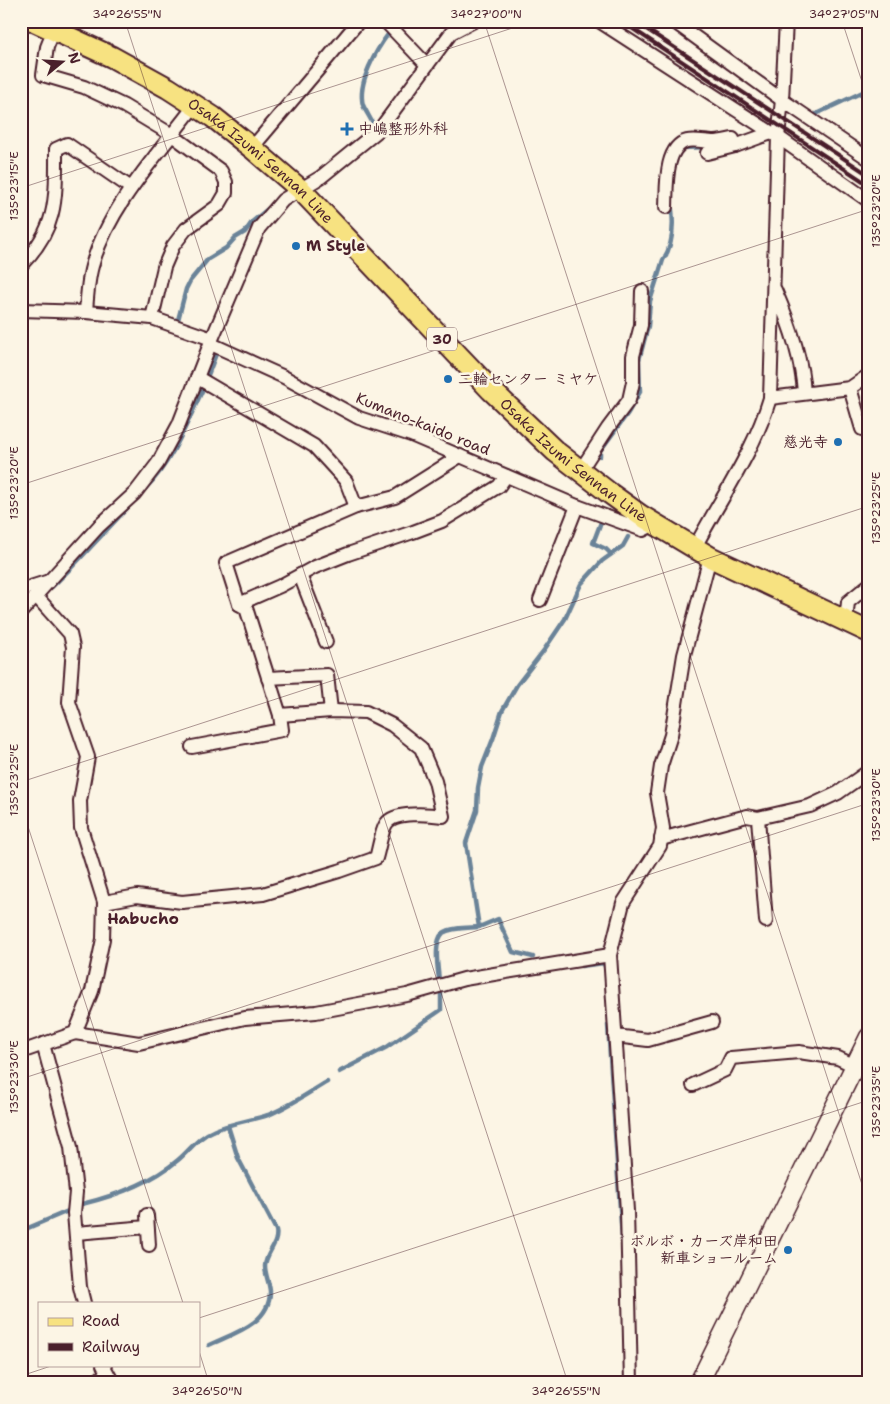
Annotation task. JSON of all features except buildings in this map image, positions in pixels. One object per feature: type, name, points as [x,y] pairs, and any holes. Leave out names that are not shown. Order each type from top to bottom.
[{"type":"main road","name":"Osaka Izumi Sennan Line","points":[[44,24],[135,70],[195,105],[213,116],[252,148],[301,190],[491,390],[542,439],[580,471],[655,524],[702,553],[869,632]]},
{"type":"street","points":[[252,148],[359,21]]},
{"type":"street","points":[[385,21],[427,65]]},
{"type":"street","points":[[21,612],[99,526],[135,493],[158,463],[180,424],[258,228],[283,200],[321,177],[380,129],[451,33],[474,21]]},
{"type":"street","points":[[599,21],[775,135],[869,200]]},
{"type":"street","points":[[673,21],[782,100],[869,159]]},
{"type":"street","points":[[632,1383],[627,1211],[610,955],[623,903],[660,846],[663,828],[657,793],[661,766],[671,735],[702,553],[763,421],[770,398],[775,135],[782,100],[786,21]]},
{"type":"street","points":[[44,24],[46,47],[43,75],[84,88],[124,106],[172,135],[221,171],[226,182],[226,193],[219,205],[186,229],[173,246],[164,267],[152,318]]},
{"type":"street","points":[[86,312],[92,266],[106,232],[131,188],[195,105]]},
{"type":"street","points":[[666,207],[668,174],[672,153],[678,145],[687,141],[734,142],[775,135]]},
{"type":"street","points":[[707,153],[734,142]]},
{"type":"street","points":[[21,265],[32,254],[46,233],[52,216],[56,194],[56,149],[67,144],[131,188]]},
{"type":"street","points":[[773,286],[785,312],[803,375],[804,393]]},
{"type":"street","points":[[580,471],[629,400],[633,382],[633,356],[641,325],[642,291]]},
{"type":"street","name":"Kumano-kaido road","points":[[21,310],[86,312],[152,318],[212,342],[284,377],[359,418],[411,435],[577,506],[643,530],[655,524]]},
{"type":"street","points":[[770,398],[850,388],[869,375]]},
{"type":"street","points":[[198,378],[314,446],[346,481],[356,506]]},
{"type":"street","points":[[850,388],[862,429]]},
{"type":"street","points":[[192,747],[282,730],[280,715],[246,608],[239,604],[226,563],[356,506],[395,497],[460,456]]},
{"type":"street","points":[[239,604],[348,554],[442,521],[499,486],[506,476]]},
{"type":"street","points":[[540,600],[577,506]]},
{"type":"street","points":[[300,575],[326,642]]},
{"type":"street","points":[[21,590],[49,581]]},
{"type":"street","points":[[846,621],[848,602],[869,584]]},
{"type":"street","points":[[36,596],[70,634],[73,647],[69,702],[88,757],[80,801],[81,828],[104,902],[103,939],[92,991],[75,1033]]},
{"type":"street","points":[[268,678],[327,675],[331,711]]},
{"type":"street","points":[[104,902],[138,896],[182,902],[263,894],[376,858],[386,824],[394,816],[429,814],[443,816],[435,782],[421,748],[392,725],[366,712],[331,711],[280,715]]},
{"type":"street","points":[[661,839],[747,816],[758,818],[810,806],[838,793],[869,771]]},
{"type":"street","points":[[758,818],[766,921]]},
{"type":"street","points":[[21,1052],[75,1033],[139,1043],[245,1018],[316,1012],[407,995],[464,979],[610,955]]},
{"type":"street","points":[[615,1036],[648,1040],[712,1022]]},
{"type":"street","points":[[698,1383],[869,1037]]},
{"type":"street","points":[[43,1044],[71,1147],[76,1192],[74,1213],[80,1287],[84,1302]]},
{"type":"street","points":[[693,1085],[725,1070],[731,1058],[799,1052],[838,1058],[855,1066]]},
{"type":"street","points":[[76,1234],[147,1221],[149,1245]]},
{"type":"street","points":[[94,1383],[108,1374]]},
{"type":"waterway","points":[[370,130],[374,126],[363,105],[363,87],[373,57],[389,33]]},
{"type":"waterway","points":[[816,114],[869,89]]},
{"type":"waterway","points":[[682,148],[710,147]]},
{"type":"waterway","points":[[600,456],[600,451],[628,413],[640,392],[639,360],[648,326],[650,301],[671,240],[673,224],[671,202]]},
{"type":"waterway","points":[[178,320],[190,281],[208,259],[226,248],[270,207]]},
{"type":"waterway","points":[[208,375],[216,354]]},
{"type":"waterway","points":[[145,489],[171,455],[202,391]]},
{"type":"waterway","points":[[52,587],[131,504]]},
{"type":"waterway","points":[[601,522],[593,543],[606,549],[611,554]]},
{"type":"waterway","points":[[439,980],[437,949],[443,933],[456,929],[479,927],[466,843],[477,810],[478,788],[482,767],[502,711],[517,685],[565,619],[581,584],[602,561],[623,546],[628,537]]},
{"type":"waterway","points":[[479,927],[498,919],[513,952],[533,957]]},
{"type":"waterway","points":[[581,966],[604,963],[605,967]]},
{"type":"waterway","points":[[339,1072],[387,1047],[441,1010],[441,991]]},
{"type":"waterway","points":[[608,1025],[622,1239]]},
{"type":"waterway","points":[[82,1204],[132,1188],[167,1168],[198,1140],[208,1134],[226,1126],[276,1112],[327,1082]]},
{"type":"waterway","points":[[209,1345],[238,1332],[257,1320],[264,1312],[270,1292],[265,1266],[276,1240],[276,1230],[238,1158],[228,1126]]},
{"type":"waterway","points":[[21,1231],[68,1211]]},
{"type":"railway","points":[[621,21],[869,185]]},
{"type":"railway","points":[[634,21],[869,175]]},
{"type":"place","name":"中嶋整形外科","points":[[347,129]]},
{"type":"place","name":"M Style","points":[[296,246]]},
{"type":"place","name":"二輪センター ミヤケ","points":[[448,379]]},
{"type":"place","name":"慈光寺","points":[[838,442]]},
{"type":"place","name":"ボルボ・カーズ岸和田 新車ショールーム","points":[[788,1250]]},
{"type":"district","name":"Habucho","points":[[143,918]]}]
